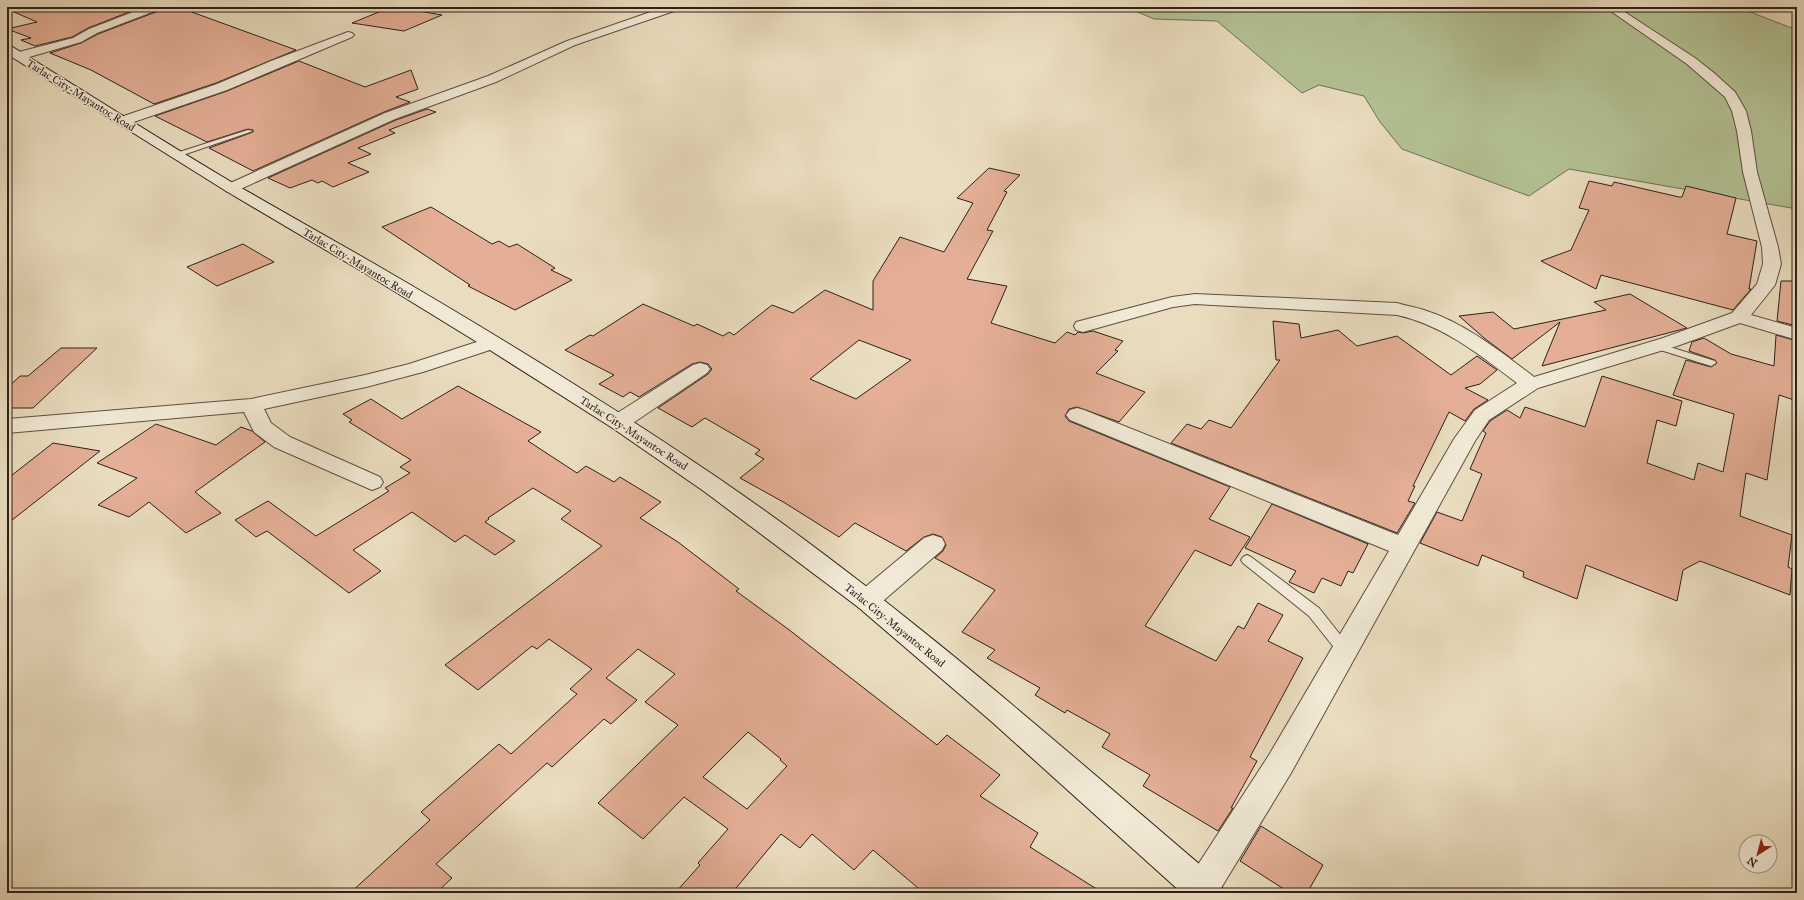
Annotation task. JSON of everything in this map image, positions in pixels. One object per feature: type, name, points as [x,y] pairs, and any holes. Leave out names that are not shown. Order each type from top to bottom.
[{"type":"street","points":[[13,52],[77,40],[93,31],[156,7]]},
{"type":"street","points":[[231,188],[390,116],[492,79],[571,43],[676,7]]},
{"type":"street","points":[[1204,891],[1280,764],[1465,439],[1482,415],[1531,384],[1657,346],[1739,318],[1766,285],[1772,264],[1762,213],[1750,172],[1744,131],[1739,111],[1730,95],[1710,76],[1691,61],[1610,7]]},
{"type":"street","points":[[123,121],[222,88],[270,66],[348,34]]},
{"type":"street","name":"Tarlac City-Mayantoc Road","points":[[13,52],[231,188],[369,268],[492,343],[619,422],[714,486],[867,600],[1002,713],[1204,891]]},
{"type":"street","points":[[1083,326],[1172,302],[1195,299],[1397,309],[1421,314],[1446,326],[1471,341],[1531,384]]},
{"type":"street","points":[[1739,318],[1797,334]]},
{"type":"street","points":[[7,426],[252,405],[304,396],[366,381],[416,368],[492,343]]},
{"type":"street","points":[[619,422],[700,369]]},
{"type":"street","points":[[252,405],[262,427],[282,442],[372,482]]},
{"type":"street","points":[[1077,415],[1403,547]]},
{"type":"street","points":[[867,600],[933,544]]},
{"type":"lane","points":[[177,154],[250,131]]},
{"type":"lane","points":[[1657,346],[1711,363]]},
{"type":"lane","points":[[1247,560],[1314,612],[1345,651]]},
{"type":"green space","points":[[1126,7],[1737,7],[1797,30],[1797,209],[1569,169],[1529,196],[1402,149],[1380,122],[1364,96],[1319,85],[1302,93],[1217,21],[1154,19]]},
{"type":"building","points":[[7,7],[142,7],[88,28],[72,37],[35,46],[21,40],[31,38],[7,29],[37,22],[7,9]]},
{"type":"building","points":[[162,7],[178,7],[296,50],[216,83],[154,104],[91,70],[50,53],[81,43],[98,34],[161,10]]},
{"type":"building","points":[[391,7],[442,15],[404,31],[352,23]]},
{"type":"building","points":[[299,61],[365,87],[411,70],[418,89],[396,97],[410,102],[384,112],[253,171],[209,148],[253,132],[253,130],[248,129],[207,142],[155,116],[227,91]]},
{"type":"building","points":[[427,109],[436,112],[389,130],[395,133],[358,148],[371,154],[348,163],[369,172],[333,187],[322,181],[318,183],[312,180],[290,188],[268,178],[396,120]]},
{"type":"building","points":[[989,168],[1020,175],[1004,191],[1007,192],[987,230],[993,231],[967,279],[1007,286],[991,323],[1055,343],[1067,332],[1075,335],[1078,332],[1083,333],[1093,331],[1123,341],[1115,350],[1118,351],[1096,373],[1145,392],[1119,422],[1077,407],[1069,409],[1065,416],[1069,421],[1230,487],[1209,519],[1250,537],[1231,566],[1195,550],[1145,626],[1216,661],[1238,626],[1244,629],[1258,603],[1283,615],[1268,641],[1303,658],[1250,757],[1257,761],[1231,808],[1233,808],[1218,831],[1143,786],[1150,775],[1102,747],[1110,734],[1067,710],[1065,713],[1035,695],[1040,688],[987,658],[995,650],[962,632],[995,590],[935,558],[943,551],[946,545],[942,537],[933,534],[924,537],[906,551],[855,523],[839,537],[785,503],[740,478],[764,459],[755,454],[760,450],[705,418],[692,427],[658,408],[708,374],[712,369],[708,364],[700,362],[692,364],[639,397],[630,392],[623,397],[599,384],[614,375],[565,350],[590,335],[593,336],[643,304],[694,326],[697,324],[723,336],[729,332],[734,335],[772,305],[793,313],[825,290],[873,310],[873,281],[900,237],[944,252],[973,203],[957,198]],"holes":[[[859,340],[911,360],[856,399],[810,379]]]},
{"type":"building","points":[[1589,181],[1612,186],[1614,182],[1679,197],[1682,197],[1686,186],[1736,198],[1727,234],[1757,241],[1749,289],[1751,289],[1733,310],[1601,275],[1596,289],[1541,261],[1571,250],[1589,210],[1579,208]]},
{"type":"building","points":[[431,207],[492,244],[499,241],[509,247],[517,244],[555,268],[551,270],[572,280],[515,310],[468,286],[470,285],[382,227]]},
{"type":"building","points":[[243,244],[274,262],[217,286],[187,267]]},
{"type":"building","points":[[1781,281],[1797,281],[1797,326],[1777,321]]},
{"type":"building","points":[[1630,294],[1687,328],[1542,366],[1560,322],[1512,359],[1484,338],[1459,316],[1493,312],[1514,329],[1606,310],[1594,302]]},
{"type":"building","points":[[1273,321],[1299,324],[1301,338],[1338,330],[1357,346],[1397,336],[1451,375],[1477,356],[1497,370],[1480,384],[1465,388],[1488,400],[1474,409],[1465,421],[1449,412],[1413,486],[1415,486],[1408,501],[1415,503],[1397,533],[1171,443],[1187,424],[1201,429],[1209,420],[1231,428],[1280,360],[1276,360]]},
{"type":"building","points":[[1776,335],[1797,341],[1797,401],[1779,395],[1767,480],[1746,473],[1740,516],[1792,535],[1788,567],[1792,569],[1790,595],[1700,561],[1683,570],[1677,601],[1586,565],[1577,599],[1523,577],[1524,572],[1482,555],[1478,566],[1420,543],[1437,512],[1462,521],[1482,474],[1470,469],[1486,433],[1483,431],[1490,421],[1507,410],[1520,418],[1525,407],[1585,427],[1602,376],[1682,401],[1676,426],[1657,420],[1647,463],[1694,480],[1698,463],[1723,472],[1734,414],[1673,395],[1686,360],[1711,367],[1717,363],[1715,360],[1689,351],[1692,342],[1704,338],[1731,354],[1774,366]]},
{"type":"building","points":[[61,348],[97,348],[33,408],[7,408],[7,388],[20,376],[28,376]]},
{"type":"building","points":[[458,386],[541,432],[528,441],[577,473],[586,466],[614,482],[620,477],[661,502],[640,518],[678,542],[739,589],[736,591],[788,629],[937,745],[947,735],[1000,775],[980,796],[1038,833],[1030,847],[1103,893],[924,893],[873,850],[854,870],[812,834],[800,848],[781,834],[732,893],[675,893],[700,865],[698,863],[728,829],[684,797],[643,839],[598,803],[678,725],[645,702],[675,674],[638,649],[606,678],[637,700],[611,724],[604,719],[552,767],[547,763],[436,864],[452,878],[436,893],[350,893],[430,820],[421,812],[499,744],[511,754],[577,694],[570,689],[592,669],[549,639],[537,649],[532,646],[478,690],[445,665],[602,546],[561,519],[571,511],[533,488],[488,518],[489,519],[485,522],[515,541],[495,555],[465,535],[455,542],[412,512],[353,550],[381,571],[349,593],[267,531],[256,537],[235,520],[268,501],[316,536],[389,491],[385,488],[410,473],[400,467],[411,460],[349,422],[352,420],[343,414],[371,399],[402,419]],"holes":[[[748,732],[781,759],[780,760],[787,766],[747,809],[703,777]]]},
{"type":"building","points":[[156,424],[216,445],[241,427],[252,431],[265,442],[195,492],[221,513],[186,533],[149,502],[129,517],[98,505],[137,478],[97,463]]},
{"type":"building","points":[[53,443],[100,451],[7,524],[7,479]]},
{"type":"building","points":[[1272,504],[1368,544],[1353,573],[1348,571],[1341,586],[1322,578],[1314,593],[1289,582],[1296,571],[1245,548]]},
{"type":"building","points":[[1261,826],[1323,865],[1307,893],[1290,893],[1240,861]]}]
